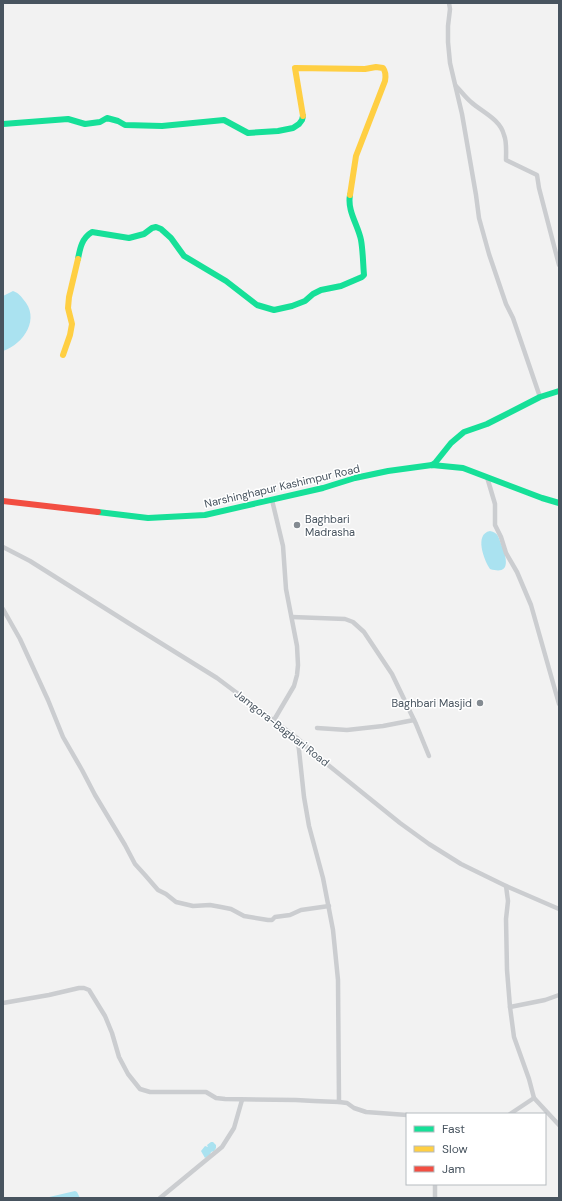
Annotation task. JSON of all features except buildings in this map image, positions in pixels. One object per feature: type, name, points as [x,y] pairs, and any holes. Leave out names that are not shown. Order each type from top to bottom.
[{"type":"street","points":[[448,3],[450,9],[448,26],[450,63],[462,114],[479,218],[506,304],[513,318],[540,397]]},
{"type":"street","points":[[3,124],[68,119],[85,124],[100,122],[107,118],[125,125],[162,126],[224,120],[248,133],[289,129],[300,124],[303,114],[296,68],[365,69],[376,67],[383,68],[385,70],[385,81],[356,156],[349,201],[350,208],[362,240],[364,275],[362,277],[341,286],[320,290],[305,301],[274,310],[257,305],[226,281],[184,256],[171,238],[156,227],[144,234],[129,238],[92,232],[86,236],[80,249],[71,287],[68,308],[72,324],[63,355]]},
{"type":"street","points":[[455,85],[470,102],[496,122],[502,129],[506,144],[506,160],[537,175],[559,265]]},
{"type":"street","points":[[432,465],[435,464],[444,450],[461,434],[473,428],[487,424],[540,397],[559,391]]},
{"type":"street","name":"Narshinghapur Kashimpur Road","points":[[3,501],[148,518],[205,516],[323,488],[362,477],[432,465],[462,468],[559,503]]},
{"type":"street","points":[[486,476],[495,504],[495,525],[506,553],[517,572],[531,605],[559,704]]},
{"type":"street","points":[[272,500],[283,546],[286,589],[297,646],[297,675],[292,690],[274,720]]},
{"type":"street","name":"Jamgora-Bagbari Road","points":[[3,547],[30,561],[217,678],[297,738],[317,756],[423,840],[461,864],[506,886],[559,909]]},
{"type":"street","points":[[3,609],[20,639],[63,737],[95,796],[135,864],[158,890],[176,902],[193,906],[221,906],[231,909],[244,916],[268,920],[272,920],[275,917],[290,915],[301,910],[329,906]]},
{"type":"street","points":[[292,617],[345,619],[358,625],[392,674],[429,756]]},
{"type":"street","points":[[317,728],[347,730],[383,726],[414,720]]},
{"type":"street","points":[[297,738],[309,826],[323,878],[333,930],[338,980],[339,1102]]},
{"type":"street","points":[[506,886],[508,901],[506,927],[510,1007],[514,1037],[534,1098],[559,1125]]},
{"type":"street","points":[[3,1003],[84,988],[89,990],[105,1016],[119,1057],[128,1074],[140,1089],[150,1092],[206,1092],[216,1098],[242,1100],[339,1102],[346,1103],[354,1108],[366,1112],[406,1115]]},
{"type":"street","points":[[510,1007],[545,1000],[559,995]]},
{"type":"street","points":[[512,1113],[534,1098]]},
{"type":"street","points":[[160,1198],[222,1147],[234,1128],[242,1100]]},
{"type":"street","points":[[435,1185],[435,1198]]},
{"type":"water","points":[[13,291],[20,295],[28,306],[30,322],[28,330],[18,343],[3,351],[3,296]]},
{"type":"water","points":[[490,531],[498,536],[503,548],[506,566],[501,570],[490,569],[483,554],[481,542],[482,537],[485,533]]},
{"type":"water","points":[[211,1142],[216,1145],[216,1148],[205,1158],[201,1151],[205,1146],[208,1147],[207,1145]]},
{"type":"water","points":[[75,1191],[80,1198],[45,1198]]},
{"type":"traffic: fast","points":[[3,124],[68,119],[85,124],[100,122],[107,118],[125,125],[162,126],[224,120],[248,133],[278,131],[293,128],[299,124],[303,116]]},
{"type":"traffic: fast","points":[[78,259],[84,240],[92,232],[129,238],[144,234],[156,227],[161,229],[171,238],[184,256],[226,281],[257,305],[274,310],[292,306],[305,301],[313,294],[321,290],[341,286],[364,275],[360,234],[351,212],[349,201],[350,195]]},
{"type":"traffic: fast","points":[[432,465],[451,443],[464,432],[487,424],[540,397],[559,391]]},
{"type":"traffic: fast","points":[[98,512],[148,518],[205,515],[323,488],[355,478],[388,471],[432,465],[463,468],[559,503]]},
{"type":"traffic: slow","points":[[303,116],[295,68],[383,68],[386,74],[385,81],[356,156],[350,195]]},
{"type":"traffic: slow","points":[[63,355],[72,324],[68,308],[69,297],[78,259]]},
{"type":"traffic: jam","points":[[3,501],[98,512]]},
{"type":"place","name":"Baghbari Madrasha","points":[[297,525]]},
{"type":"place","name":"Baghbari Masjid","points":[[480,703]]}]
